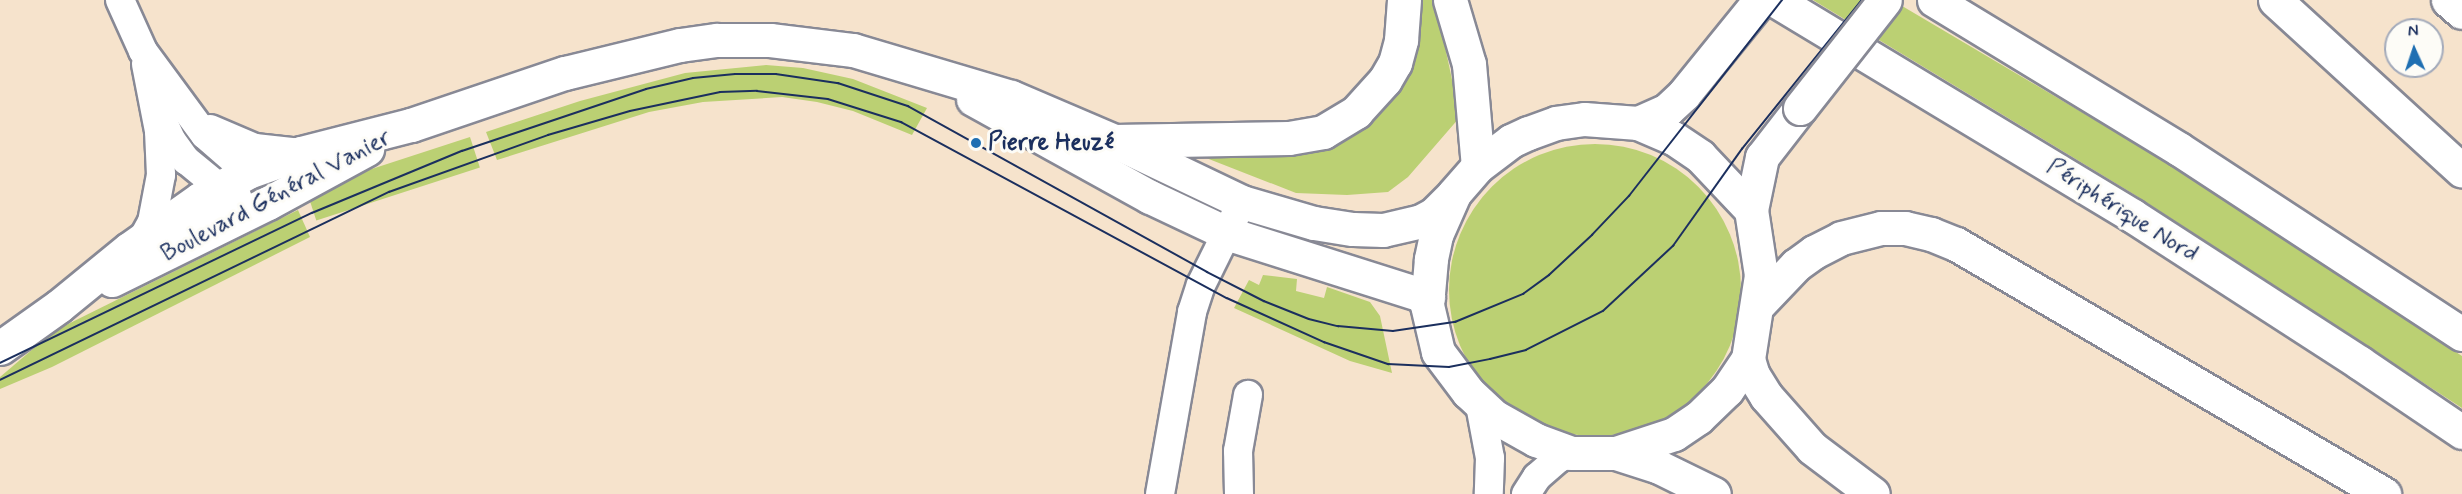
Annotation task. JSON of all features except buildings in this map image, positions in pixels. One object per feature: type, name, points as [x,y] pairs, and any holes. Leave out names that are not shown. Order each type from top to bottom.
[{"type":"main road","points":[[1114,141],[1289,138],[1323,132],[1356,112],[1385,80],[1395,63],[1401,40],[1404,0]]},
{"type":"main road","points":[[1450,0],[1469,64],[1478,166]]},
{"type":"main road","points":[[1638,123],[1667,110],[1684,94],[1760,0]]},
{"type":"main road","name":"Périphérique Nord","points":[[1775,0],[2133,216],[2462,432]]},
{"type":"main road","points":[[1616,453],[1674,434],[1698,418],[1727,390],[1748,358],[1761,275],[1751,210],[1762,157],[1885,0]]},
{"type":"main road","points":[[1934,0],[2179,149],[2462,334]]},
{"type":"main road","points":[[2275,0],[2462,171]]},
{"type":"main road","points":[[2448,0],[2462,12]]},
{"type":"main road","name":"Boulevard Général Vanier","points":[[0,348],[59,306],[141,253],[230,186],[301,153],[411,125],[527,85],[616,59],[680,45],[717,40],[812,43],[853,50],[1011,97],[1114,141],[1234,217],[1383,230],[1419,222],[1434,214],[1454,194]]},
{"type":"main road","name":"Boulevard Général Vanier","points":[[930,74],[1015,124],[1150,197],[1234,217],[1428,297]]},
{"type":"main road","points":[[1714,494],[1659,467],[1616,453],[1571,453],[1536,440],[1495,417],[1480,405],[1438,352],[1430,327],[1428,297],[1431,259],[1436,235],[1454,194],[1478,166],[1511,141],[1556,123],[1584,119],[1638,123],[1673,138],[1700,156],[1751,210]]},
{"type":"main road","name":"Boulevard Général Vanier","points":[[141,253],[268,203],[411,125]]},
{"type":"main road","points":[[1758,305],[1796,266],[1814,252],[1840,238],[1881,228],[1905,228],[1931,234],[1956,244],[2384,494]]},
{"type":"main road","points":[[1748,358],[1753,375],[1766,396],[1812,448],[1873,494]]},
{"type":"street","points":[[120,0],[143,51],[156,105],[161,175],[152,222],[141,253]]},
{"type":"street","points":[[143,51],[205,135],[235,161],[230,186]]},
{"type":"street","points":[[156,105],[179,151],[195,169],[230,186],[247,200],[268,203]]},
{"type":"street","points":[[192,115],[211,129],[255,148],[301,153]]},
{"type":"street","points":[[1160,494],[1192,312],[1201,285],[1234,217]]},
{"type":"street","points":[[1239,494],[1238,451],[1248,395]]},
{"type":"street","points":[[1480,405],[1490,458],[1489,494]]},
{"type":"street","points":[[1526,494],[1536,477],[1559,458],[1571,453]]},
{"type":"green space","points":[[1417,0],[1435,0],[1460,117],[1408,177],[1388,192],[1347,195],[1296,193],[1196,154],[1335,138],[1383,110],[1407,69]]},
{"type":"green space","points":[[1813,0],[1892,0],[2161,159],[2462,356],[2462,408],[2135,195]]},
{"type":"green space","points":[[766,65],[803,68],[853,79],[927,108],[912,135],[853,111],[817,102],[782,97],[703,102],[649,112],[497,160],[486,132],[580,101],[685,73]]},
{"type":"green space","points":[[470,137],[480,167],[316,221],[306,190]]},
{"type":"green space","points":[[1581,144],[1609,144],[1637,150],[1664,161],[1688,177],[1708,197],[1724,221],[1735,248],[1741,276],[1741,304],[1735,332],[1724,359],[1708,383],[1688,403],[1664,419],[1637,430],[1609,436],[1581,436],[1553,430],[1526,419],[1502,403],[1482,383],[1466,359],[1455,332],[1449,304],[1449,276],[1455,248],[1466,221],[1482,197],[1502,177],[1526,161],[1553,150]]},
{"type":"green space","points":[[298,210],[310,237],[52,367],[0,389],[0,377],[54,331]]},
{"type":"green space","points":[[1263,275],[1297,279],[1296,291],[1324,298],[1327,287],[1370,302],[1380,316],[1392,373],[1350,361],[1234,308],[1249,280],[1259,285]]},
{"type":"tram line","points":[[0,363],[312,213],[462,151],[646,89],[693,78],[735,74],[776,74],[838,83],[908,106],[1207,272],[1264,301],[1309,319],[1338,326],[1393,331],[1455,322],[1523,294],[1549,275],[1592,235],[1629,196],[1782,0]]},
{"type":"tram line","points":[[0,380],[389,192],[548,135],[630,111],[720,92],[757,91],[828,99],[901,122],[1227,298],[1324,342],[1388,364],[1449,367],[1490,359],[1526,350],[1603,311],[1673,246],[1742,149],[1862,0]]},
{"type":"place","name":"Pierre Heuzé","points":[[976,143]]}]
